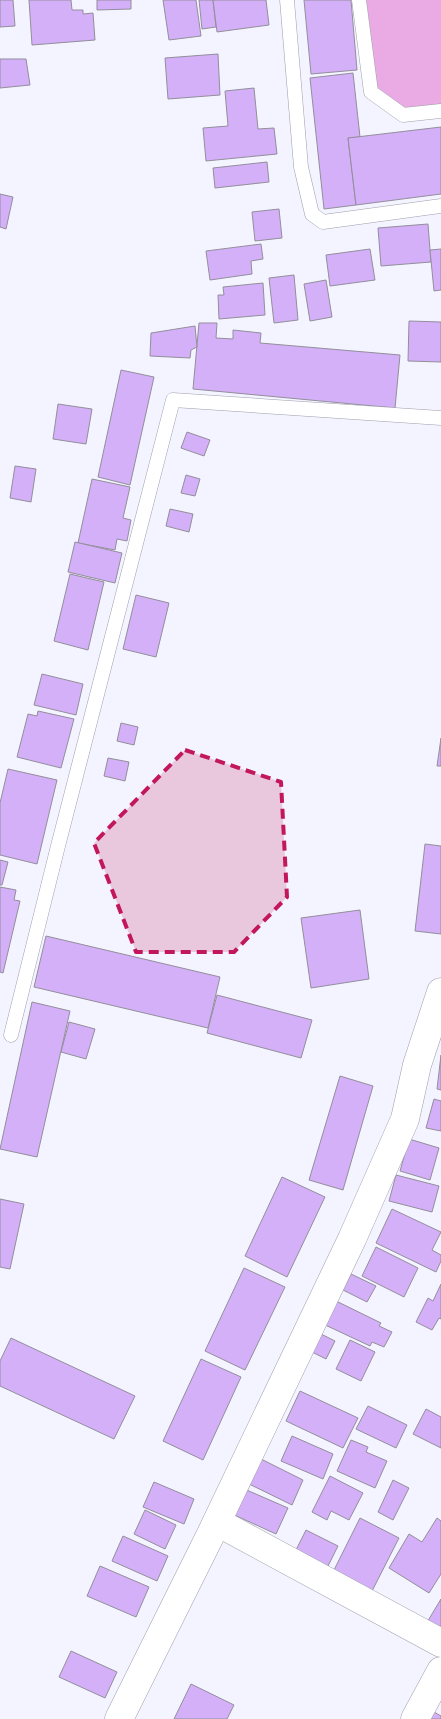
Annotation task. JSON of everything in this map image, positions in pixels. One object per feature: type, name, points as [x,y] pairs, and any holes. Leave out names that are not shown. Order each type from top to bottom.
[{"type":"street","points":[[119,1719],[217,1522],[352,1240],[404,1119],[417,1065],[441,992]]},
{"type":"street","points":[[217,1522],[441,1643]]},
{"type":"street","points":[[415,1719],[441,1671]]},
{"type":"lane","points":[[288,0],[301,167],[312,214],[323,222],[441,206]]},
{"type":"lane","points":[[359,0],[371,92],[402,115],[441,111]]},
{"type":"lane","points":[[11,1036],[173,400],[441,418]]},
{"type":"highlighted area","points":[[185,750],[281,782],[287,897],[234,952],[136,952],[94,843]]},
{"type":"shaded area","points":[[356,0],[441,0],[441,114],[401,117],[370,95]]},
{"type":"building","points":[[0,0],[13,0],[15,26],[0,27]]},
{"type":"building","points":[[29,0],[71,0],[72,10],[83,10],[83,14],[93,13],[95,40],[32,45]]},
{"type":"building","points":[[97,0],[131,0],[131,9],[97,10]]},
{"type":"building","points":[[163,0],[196,0],[201,36],[169,40]]},
{"type":"building","points":[[199,0],[213,0],[216,27],[202,29]]},
{"type":"building","points":[[213,0],[266,0],[269,25],[217,32]]},
{"type":"building","points":[[304,0],[351,0],[357,70],[311,74]]},
{"type":"building","points":[[218,54],[220,95],[168,99],[165,58]]},
{"type":"building","points":[[0,59],[26,59],[30,85],[0,88]]},
{"type":"building","points":[[353,73],[360,137],[348,138],[356,205],[324,209],[310,78]]},
{"type":"building","points":[[254,88],[258,129],[274,128],[277,154],[206,161],[203,128],[228,126],[225,91]]},
{"type":"building","points":[[441,127],[441,194],[356,205],[348,138]]},
{"type":"building","points":[[267,162],[269,182],[215,188],[213,168]]},
{"type":"building","points":[[0,194],[13,197],[6,229],[0,227]]},
{"type":"building","points":[[279,209],[282,238],[255,241],[252,212]]},
{"type":"building","points":[[428,224],[431,262],[381,266],[378,228]]},
{"type":"building","points":[[261,244],[263,259],[251,261],[252,274],[210,280],[206,251]]},
{"type":"building","points":[[370,249],[375,280],[330,286],[326,255]]},
{"type":"building","points":[[441,249],[441,290],[434,291],[430,250]]},
{"type":"building","points":[[294,275],[298,320],[274,323],[269,278]]},
{"type":"building","points":[[326,280],[332,317],[310,321],[304,284]]},
{"type":"building","points":[[263,283],[265,315],[219,319],[218,295],[224,295],[223,287]]},
{"type":"building","points":[[409,321],[441,322],[441,362],[408,361]]},
{"type":"building","points":[[199,323],[217,323],[216,338],[233,339],[233,330],[261,333],[260,343],[400,355],[395,408],[193,389]]},
{"type":"building","points":[[195,326],[197,347],[191,350],[190,358],[150,356],[151,333]]},
{"type":"building","points":[[121,370],[154,377],[130,485],[98,477]]},
{"type":"building","points":[[58,404],[92,409],[86,444],[53,439]]},
{"type":"building","points":[[187,432],[210,440],[204,456],[181,448]]},
{"type":"building","points":[[15,466],[36,469],[31,502],[10,498]]},
{"type":"building","points":[[186,475],[200,479],[195,496],[181,493]]},
{"type":"building","points":[[92,479],[130,487],[123,518],[131,520],[127,541],[117,539],[115,550],[78,543]]},
{"type":"building","points":[[170,509],[193,514],[189,532],[166,526]]},
{"type":"building","points":[[75,542],[122,553],[115,583],[68,572]]},
{"type":"building","points":[[70,574],[104,582],[88,650],[54,641]]},
{"type":"building","points":[[136,595],[169,603],[156,657],[123,649]]},
{"type":"building","points":[[42,674],[83,684],[76,715],[34,705]]},
{"type":"building","points":[[38,711],[74,719],[61,768],[17,757],[28,714],[37,716]]},
{"type":"building","points":[[121,723],[138,727],[134,745],[117,741]]},
{"type":"building","points":[[441,738],[441,766],[437,766]]},
{"type":"building","points":[[108,758],[129,762],[125,781],[104,776]]},
{"type":"building","points":[[8,769],[57,780],[37,864],[0,855],[0,803]]},
{"type":"building","points":[[425,844],[441,846],[441,934],[415,931]]},
{"type":"building","points":[[0,860],[8,862],[2,885],[0,885]]},
{"type":"building","points":[[0,887],[16,890],[14,900],[20,901],[3,973],[0,972]]},
{"type":"building","points":[[360,910],[369,979],[311,988],[301,918]]},
{"type":"building","points":[[46,936],[220,977],[208,1028],[34,987]]},
{"type":"building","points":[[217,995],[312,1020],[301,1058],[207,1033]]},
{"type":"building","points":[[32,1002],[70,1011],[37,1157],[0,1149]]},
{"type":"building","points":[[69,1022],[95,1029],[86,1059],[61,1052]]},
{"type":"building","points":[[441,1055],[441,1090],[437,1089]]},
{"type":"building","points":[[340,1076],[373,1086],[343,1190],[309,1180]]},
{"type":"building","points":[[434,1099],[441,1101],[441,1131],[426,1128]]},
{"type":"building","points":[[409,1139],[439,1148],[430,1180],[400,1171]]},
{"type":"building","points":[[396,1175],[439,1186],[432,1212],[389,1201]]},
{"type":"building","points":[[282,1177],[325,1197],[287,1277],[245,1256]]},
{"type":"building","points":[[0,1199],[24,1204],[10,1269],[0,1267]]},
{"type":"building","points":[[392,1209],[441,1232],[432,1250],[441,1255],[441,1261],[436,1272],[376,1243]]},
{"type":"building","points":[[376,1247],[418,1268],[404,1297],[362,1276]]},
{"type":"building","points":[[244,1268],[285,1287],[245,1370],[205,1351]]},
{"type":"building","points":[[351,1274],[376,1286],[367,1302],[343,1290]]},
{"type":"building","points":[[441,1284],[441,1319],[439,1318],[432,1330],[416,1322],[428,1298],[433,1301]]},
{"type":"building","points":[[332,1299],[381,1323],[379,1326],[392,1332],[384,1347],[372,1342],[370,1346],[321,1323]]},
{"type":"building","points":[[317,1332],[335,1341],[326,1359],[308,1350]]},
{"type":"building","points":[[11,1338],[135,1396],[114,1439],[0,1386],[0,1361]]},
{"type":"building","points":[[350,1340],[375,1352],[361,1381],[336,1369]]},
{"type":"building","points":[[201,1359],[241,1377],[203,1460],[163,1441]]},
{"type":"building","points":[[300,1391],[358,1418],[343,1448],[286,1421]]},
{"type":"building","points":[[368,1406],[407,1425],[396,1448],[356,1429]]},
{"type":"building","points":[[426,1409],[441,1417],[441,1448],[413,1434]]},
{"type":"building","points":[[292,1436],[333,1454],[323,1479],[281,1461]]},
{"type":"building","points":[[351,1440],[368,1447],[366,1452],[387,1461],[375,1488],[337,1471]]},
{"type":"building","points":[[257,1457],[303,1480],[292,1505],[245,1482]]},
{"type":"building","points":[[330,1476],[363,1493],[349,1520],[331,1511],[327,1520],[312,1512]]},
{"type":"building","points":[[393,1480],[409,1488],[393,1520],[378,1512]]},
{"type":"building","points":[[154,1482],[194,1499],[184,1524],[143,1507]]},
{"type":"building","points":[[242,1488],[288,1508],[276,1534],[230,1513]]},
{"type":"building","points":[[145,1510],[176,1525],[165,1549],[134,1534]]},
{"type":"building","points":[[360,1518],[399,1538],[370,1595],[331,1576]]},
{"type":"building","points":[[437,1518],[441,1521],[441,1574],[429,1593],[389,1568],[409,1534],[422,1542]]},
{"type":"building","points":[[306,1530],[338,1546],[326,1570],[294,1554]]},
{"type":"building","points":[[123,1536],[168,1556],[157,1581],[112,1561]]},
{"type":"building","points":[[100,1566],[149,1587],[136,1617],[87,1596]]},
{"type":"building","points":[[441,1599],[441,1640],[423,1629]]},
{"type":"building","points":[[71,1651],[117,1672],[105,1698],[59,1677]]},
{"type":"building","points":[[191,1684],[234,1705],[227,1719],[174,1719]]},
{"type":"building","points":[[434,1712],[441,1716],[441,1719],[430,1719]]}]
